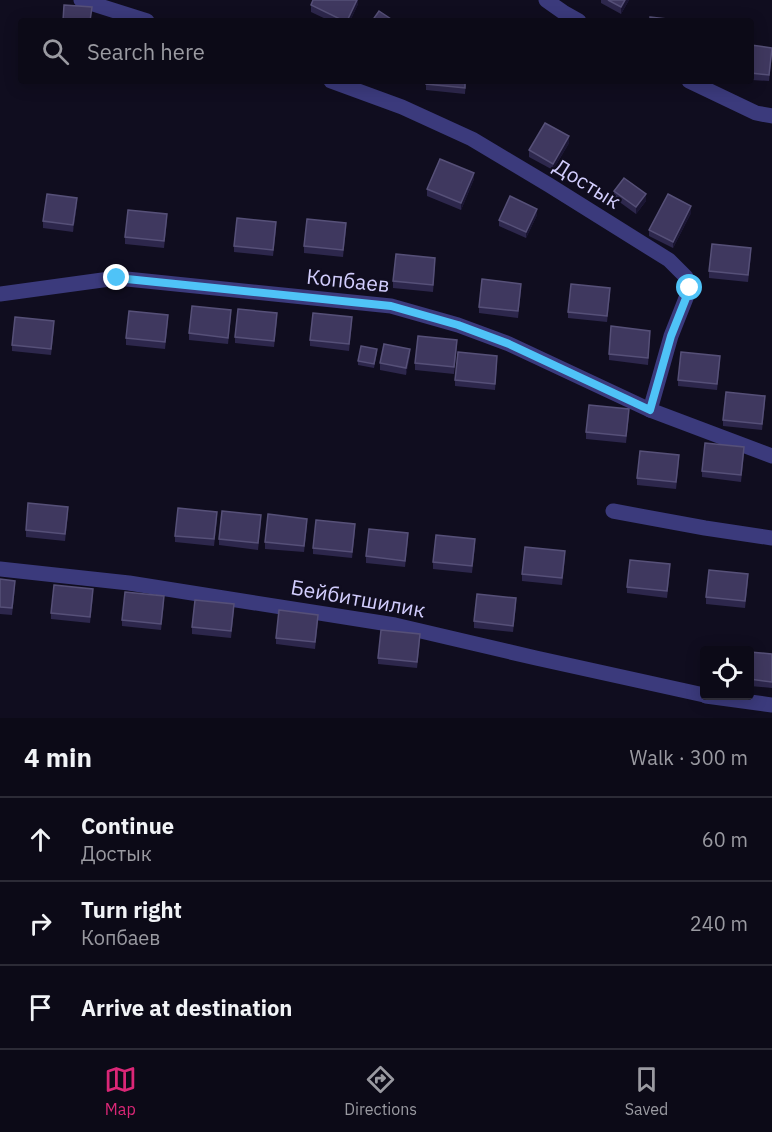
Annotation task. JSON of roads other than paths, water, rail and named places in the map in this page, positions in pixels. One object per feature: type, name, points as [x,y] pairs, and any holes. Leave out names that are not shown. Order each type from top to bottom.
[{"type":"street","points":[[81,0],[138,18]]},
{"type":"street","points":[[546,0],[574,18]]},
{"type":"street","name":"Достык","points":[[339,84],[402,107],[472,139],[669,260],[686,277],[690,288],[671,336],[650,410]]},
{"type":"street","points":[[695,84],[756,113],[772,116]]},
{"type":"street","name":"Копбаев","points":[[0,294],[117,278],[391,306],[458,325],[509,344],[650,410],[772,456]]},
{"type":"street","points":[[613,511],[772,538]]},
{"type":"street","name":"Бейбитшилик","points":[[0,569],[129,583],[395,624],[700,694]]},
{"type":"street","name":"Бейбитшилик","points":[[738,700],[772,705]]}]
